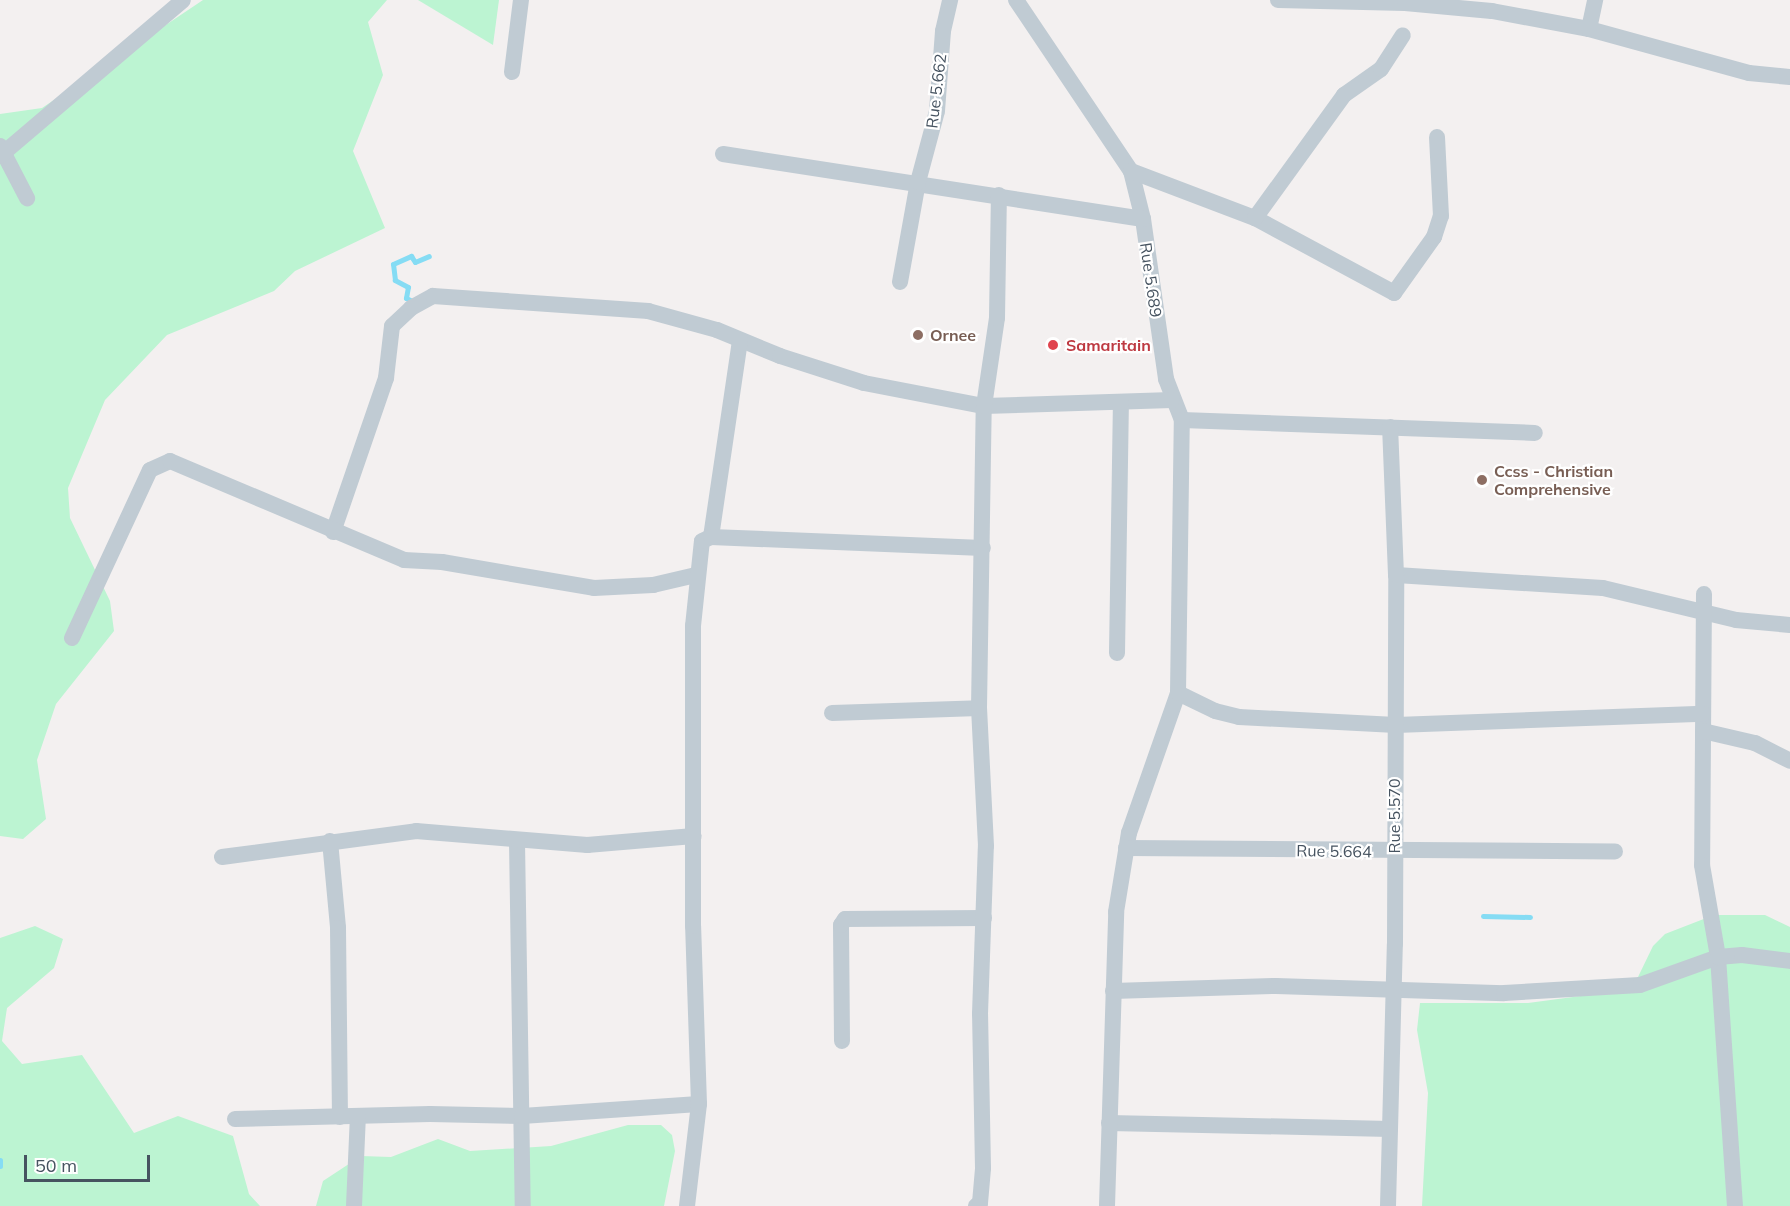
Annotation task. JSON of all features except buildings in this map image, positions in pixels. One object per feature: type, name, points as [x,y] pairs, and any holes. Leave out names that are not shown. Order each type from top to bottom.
[{"type":"street","points":[[27,198],[1,152],[183,0]]},
{"type":"street","points":[[512,72],[520,0]]},
{"type":"street","name":"Rue 5.662","points":[[900,282],[918,182],[937,111],[943,31],[950,0]]},
{"type":"street","name":"Rue 5.689","points":[[1016,0],[1131,171],[1143,219],[1161,356],[1172,400],[1182,420]]},
{"type":"street","points":[[1278,0],[1405,3],[1492,10],[1589,29],[1749,73],[1790,77]]},
{"type":"street","points":[[1589,29],[1595,0]]},
{"type":"street","points":[[1255,218],[1344,95],[1381,69],[1403,35]]},
{"type":"street","points":[[1131,171],[1255,218],[1394,293],[1434,237],[1441,216],[1437,137]]},
{"type":"street","points":[[723,154],[918,182],[1143,219]]},
{"type":"street","points":[[976,1206],[980,1203],[983,1168],[980,1014],[986,846],[979,708],[984,406],[996,318],[999,195]]},
{"type":"street","points":[[333,532],[386,378],[392,326],[411,308],[433,296],[648,311],[864,383],[984,406],[1172,400]]},
{"type":"street","points":[[711,537],[740,340]]},
{"type":"street","points":[[1117,653],[1121,402]]},
{"type":"street","points":[[1107,1206],[1116,912],[1126,848],[1178,693],[1182,420],[1535,433]]},
{"type":"street","name":"Rue 5.570","points":[[1388,1206],[1394,990],[1396,725],[1396,575],[1390,427]]},
{"type":"street","points":[[72,638],[150,470],[170,461],[404,561],[442,562],[566,586],[627,587],[696,575]]},
{"type":"street","points":[[687,1206],[699,1104],[694,836],[696,575],[702,541],[711,537],[983,548]]},
{"type":"street","points":[[1396,575],[1603,588],[1704,603],[1737,620],[1790,625]]},
{"type":"street","points":[[1704,603],[1701,865],[1718,957],[1735,1206]]},
{"type":"street","points":[[1178,693],[1215,711],[1239,717],[1396,725],[1703,722],[1755,743],[1790,761]]},
{"type":"street","points":[[832,713],[979,708]]},
{"type":"street","points":[[222,857],[416,831],[517,842],[587,845],[694,836]]},
{"type":"street","points":[[330,841],[338,928],[340,1117]]},
{"type":"street","points":[[517,842],[523,1206]]},
{"type":"street","name":"Rue 5.664","points":[[1126,848],[1615,851]]},
{"type":"street","points":[[842,1041],[841,925],[844,919],[984,918]]},
{"type":"street","points":[[1113,991],[1276,986],[1504,993],[1640,984],[1718,957],[1742,956],[1790,961]]},
{"type":"street","points":[[236,1119],[522,1116],[699,1104]]},
{"type":"street","points":[[354,1206],[358,1116]]},
{"type":"street","points":[[1109,1123],[1390,1129]]},
{"type":"green space","points":[[203,0],[387,0],[368,22],[383,75],[353,151],[385,228],[295,271],[274,291],[167,335],[105,400],[68,488],[70,518],[110,601],[114,631],[56,704],[37,760],[46,819],[23,839],[0,836],[0,114],[42,108]]},
{"type":"green space","points":[[418,0],[499,0],[493,45]]},
{"type":"green space","points":[[1714,915],[1765,915],[1790,927],[1790,1206],[1422,1206],[1428,1093],[1417,1030],[1420,1003],[1528,1003],[1618,991],[1638,977],[1653,946],[1665,934]]},
{"type":"green space","points":[[35,926],[63,939],[54,968],[7,1008],[2,1041],[22,1064],[82,1055],[134,1133],[178,1116],[233,1136],[249,1194],[260,1206],[0,1206],[0,938]]},
{"type":"green space","points":[[628,1125],[661,1125],[672,1135],[675,1151],[664,1206],[316,1206],[323,1181],[361,1156],[391,1157],[438,1139],[470,1151],[551,1146]]},
{"type":"waterway","points":[[414,302],[406,298],[408,287],[395,280],[393,264],[411,256],[415,262],[429,256]]},
{"type":"waterway","points":[[1483,916],[1530,917]]},
{"type":"waterway","points":[[0,1160],[0,1166]]},
{"type":"place","name":"Ornee","points":[[918,335]]},
{"type":"place","name":"Samaritain","points":[[1053,345]]},
{"type":"place","name":"Ccss - Christian Comprehensive","points":[[1482,480]]}]
